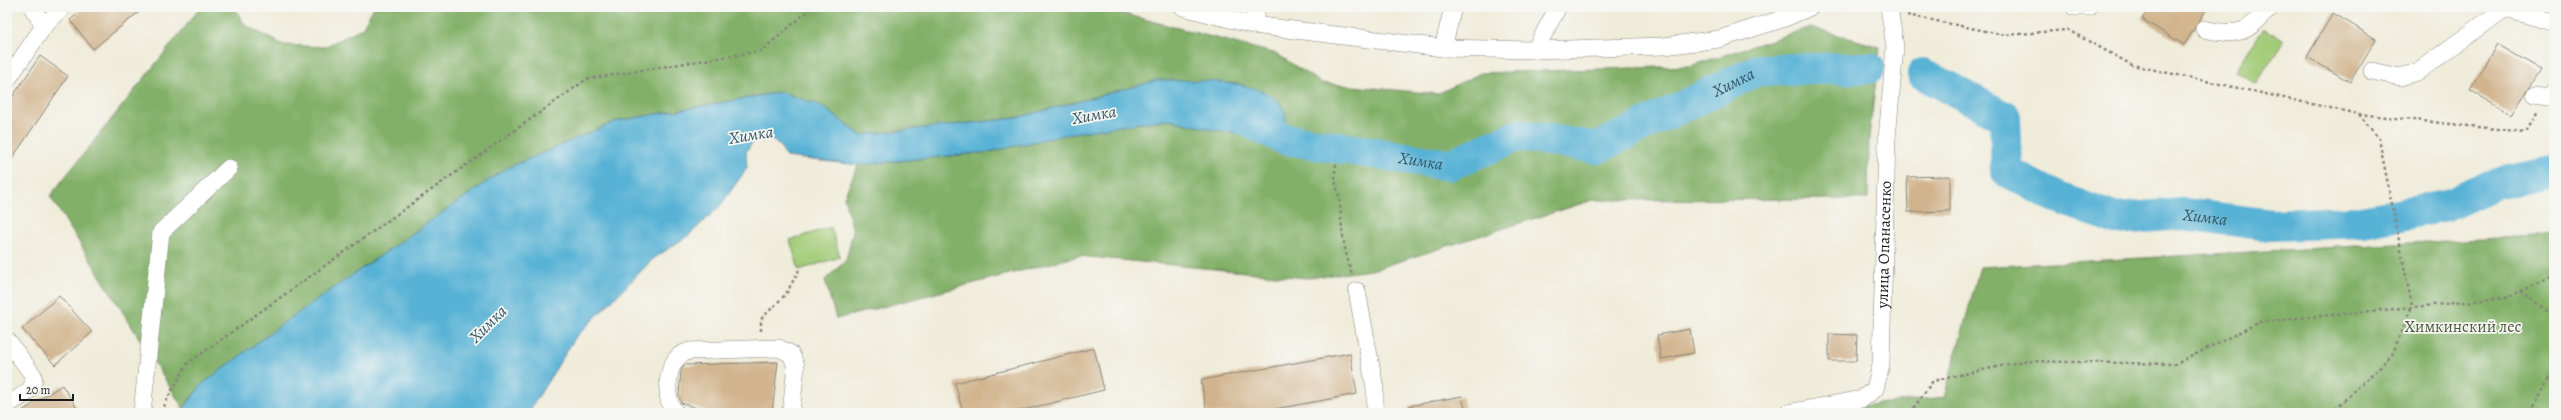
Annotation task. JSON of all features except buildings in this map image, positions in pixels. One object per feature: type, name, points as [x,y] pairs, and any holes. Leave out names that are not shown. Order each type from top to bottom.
[{"type":"street","points":[[32,7],[44,26]]},
{"type":"street","points":[[7,80],[44,26],[63,7]]},
{"type":"street","points":[[1183,7],[1253,25],[1443,48],[1535,50],[1664,46],[1719,39],[1782,13],[1810,7]]},
{"type":"street","points":[[1253,25],[1257,7]]},
{"type":"street","points":[[1443,48],[1453,7]]},
{"type":"street","points":[[1535,50],[1558,7]]},
{"type":"street","points":[[2074,7],[2082,9],[2089,7]]},
{"type":"street","points":[[2204,30],[2227,34],[2249,29],[2271,7]]},
{"type":"street","points":[[2372,71],[2400,77],[2417,72],[2501,8],[2554,22]]},
{"type":"street","name":"улица Опанасенко","points":[[1787,413],[1862,399],[1875,389],[1881,365],[1887,139],[1895,47],[1889,9]]},
{"type":"street","points":[[142,413],[162,232],[229,168]]},
{"type":"street","points":[[1357,291],[1375,388],[1375,413]]},
{"type":"street","points":[[7,340],[33,375],[35,382],[33,388],[7,405]]},
{"type":"street","points":[[676,413],[671,408],[668,399],[672,367],[678,356],[689,351],[779,348],[791,354],[796,366],[791,413]]},
{"type":"path","points":[[163,413],[164,403],[187,364],[587,79],[761,51],[813,7]]},
{"type":"path","points":[[1889,9],[2005,35],[2068,30],[2132,65],[2358,114],[2525,132],[2545,94]]},
{"type":"path","points":[[2331,413],[2392,355],[2412,306],[2378,139],[2358,114]]},
{"type":"path","points":[[1336,164],[1334,179],[1340,201],[1343,247],[1357,291]]},
{"type":"path","points":[[779,348],[760,330],[761,319],[786,294],[799,270]]},
{"type":"path","points":[[1910,413],[1933,381],[2023,361],[2176,364],[2260,322],[2505,298],[2554,277]]},
{"type":"path","points":[[2521,291],[2554,317]]},
{"type":"path","points":[[2531,413],[2554,369]]},
{"type":"green space","points":[[201,7],[234,7],[245,25],[284,45],[324,47],[362,28],[374,7],[500,7],[533,12],[565,7],[1098,7],[1277,54],[1321,83],[1437,94],[1481,73],[1690,66],[1811,27],[1880,47],[1869,137],[1868,199],[1593,200],[1372,270],[1307,278],[1079,256],[836,319],[825,280],[846,260],[853,231],[844,197],[858,165],[989,152],[1073,133],[1167,119],[1214,130],[1242,84],[1158,80],[1016,118],[861,135],[820,105],[781,92],[617,121],[505,169],[282,324],[201,385],[183,408],[50,196]]},
{"type":"green space","points":[[500,7],[565,7],[533,12]]},
{"type":"green space","points":[[2264,28],[2284,41],[2256,84],[2235,71]]},
{"type":"green space","points":[[831,227],[840,257],[799,270],[790,240]]},
{"type":"green space","name":"Химкинский лес","points":[[2554,235],[2554,413],[1847,413],[1850,407],[1944,397],[1980,267]]},
{"type":"water","points":[[1158,80],[1189,80],[1229,83],[1249,87],[1266,93],[1278,102],[1285,114],[1285,139],[1214,130],[1167,119],[1073,133],[989,152],[858,165],[786,157],[779,144],[768,138],[754,140],[746,152],[747,168],[720,206],[689,235],[653,259],[575,338],[528,413],[181,413],[201,385],[282,324],[505,169],[617,121],[781,92],[820,105],[861,135],[1016,118]]},
{"type":"waterway","name":"Химка","points":[[1246,120],[1285,139],[1449,165],[1519,135],[1597,148],[1758,70],[1869,68]]},
{"type":"waterway","name":"Химка","points":[[1923,74],[2005,117],[2007,172],[2054,196],[2116,219],[2183,214],[2271,225],[2362,222],[2446,206],[2494,184],[2554,172]]}]
